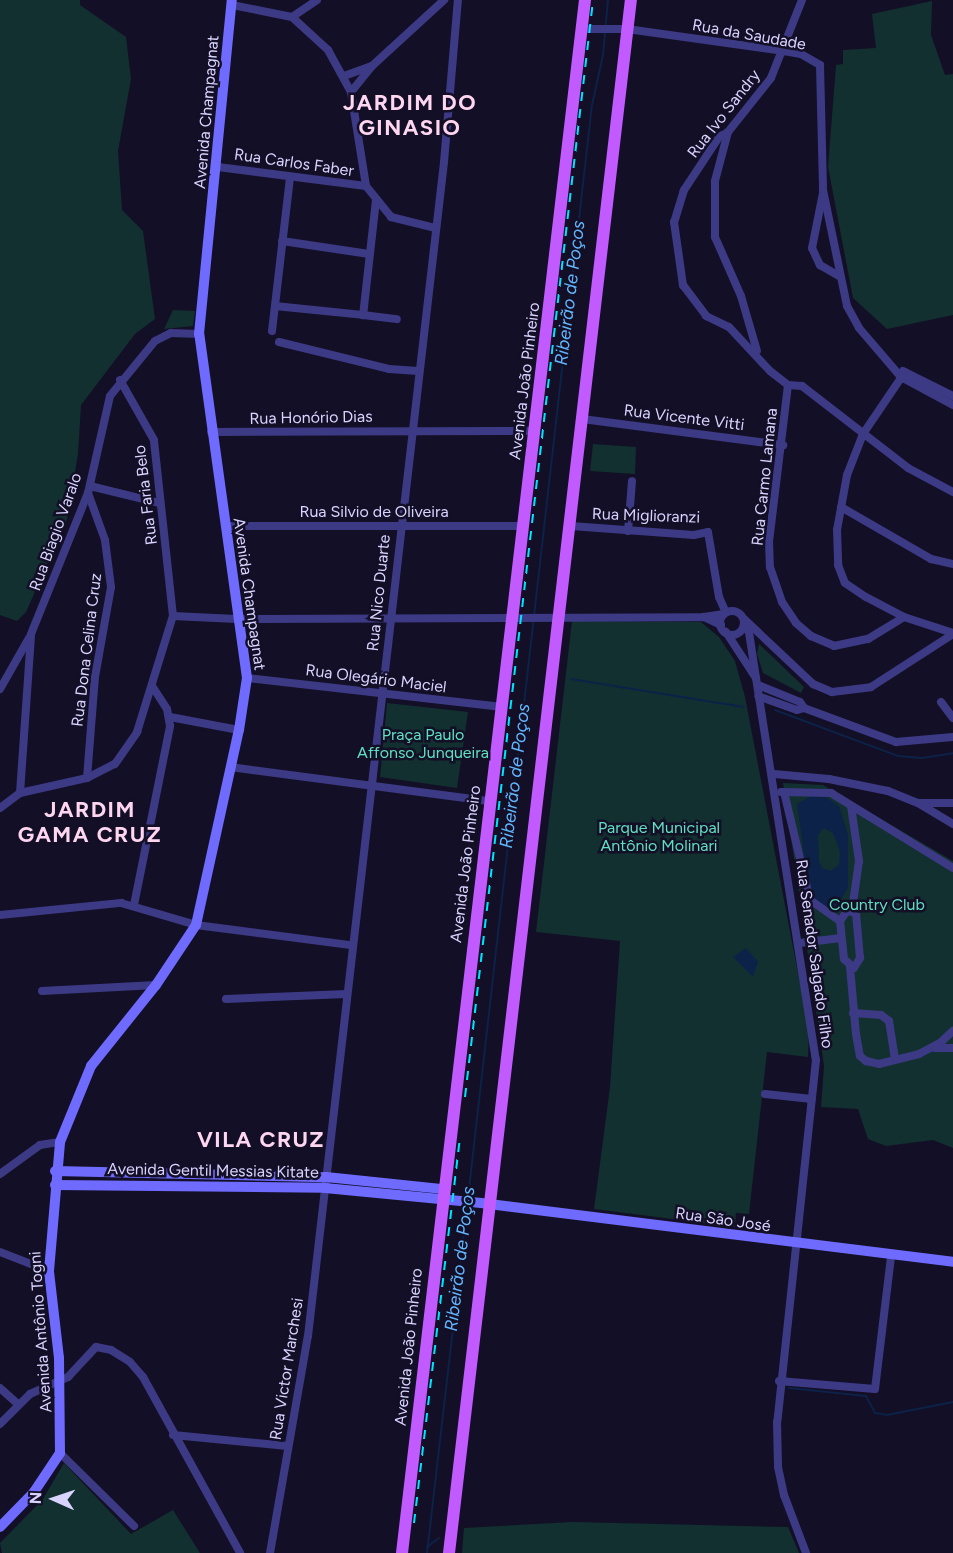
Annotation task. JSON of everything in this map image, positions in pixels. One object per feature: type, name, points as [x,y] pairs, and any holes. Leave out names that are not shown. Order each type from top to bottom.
[{"type":"main road","name":"Avenida João Pinheiro","points":[[402,1553],[446,1196],[490,801],[588,29],[585,0]]},
{"type":"main road","points":[[448,1553],[485,1204],[555,618],[571,526],[622,30],[631,0]]},
{"type":"street","points":[[292,16],[317,0]]},
{"type":"street","points":[[351,92],[372,66],[444,0]]},
{"type":"street","name":"Rua Nico Duarte","points":[[326,1183],[351,945],[435,228],[458,0]]},
{"type":"street","name":"Rua Ivo Sandry","points":[[758,354],[695,304],[683,285],[677,257],[675,222],[684,190],[719,137],[728,132],[771,78],[784,51],[802,0]]},
{"type":"street","points":[[232,2],[292,16],[328,50],[344,75],[351,92],[366,186],[391,217],[435,228]]},
{"type":"street","name":"Avenida Champagnat","points":[[54,1185],[60,1142],[91,1066],[156,985],[196,925],[239,730],[247,678],[199,334],[218,167],[232,2]]},
{"type":"street","name":"Rua da Saudade","points":[[588,29],[622,30],[784,51],[801,54],[820,65],[823,190],[847,306],[859,328],[896,369],[953,405]]},
{"type":"street","points":[[344,75],[372,66]]},
{"type":"street","points":[[728,132],[715,181],[715,237],[741,296],[758,354],[770,371],[788,385],[802,386],[908,468],[953,492]]},
{"type":"street","name":"Rua Carlos Faber","points":[[218,167],[366,186]]},
{"type":"street","points":[[272,331],[290,178]]},
{"type":"street","name":"Rua da Saudade","points":[[823,190],[812,248],[820,265],[840,276]]},
{"type":"street","points":[[363,315],[376,200]]},
{"type":"street","points":[[282,241],[369,254]]},
{"type":"street","points":[[275,306],[398,319]]},
{"type":"street","name":"Rua Biagio Varalo","points":[[20,793],[32,634],[89,490],[103,416],[120,380],[155,341],[171,333],[199,334]]},
{"type":"street","points":[[279,342],[389,369],[418,370]]},
{"type":"street","points":[[903,375],[863,434],[847,475],[841,507],[838,565],[845,583],[903,617],[953,633]]},
{"type":"street","name":"Rua da Saudade","points":[[903,375],[953,396]]},
{"type":"street","name":"Rua Faria Belo","points":[[120,380],[154,440],[173,616]]},
{"type":"street","name":"Rua Carmo Lamana","points":[[788,385],[770,567],[782,602],[796,623],[811,636],[834,646],[851,645],[903,617]]},
{"type":"street","name":"Rua Vicente Vitti","points":[[582,419],[783,445]]},
{"type":"street","name":"Rua Honório Dias","points":[[211,432],[536,430]]},
{"type":"street","points":[[628,531],[632,481]]},
{"type":"street","points":[[89,490],[160,503]]},
{"type":"street","name":"Rua Dona Celina Cruz","points":[[87,778],[95,677],[111,587],[105,540],[89,490]]},
{"type":"street","points":[[841,507],[931,559],[953,564]]},
{"type":"street","name":"Rua Silvio de Oliveira","points":[[225,526],[524,526]]},
{"type":"street","name":"Rua Miglioranzi","points":[[571,526],[628,531],[708,532],[719,597],[725,613]]},
{"type":"street","points":[[0,808],[20,793],[104,772],[127,750],[152,686],[173,616],[237,619],[513,616],[704,617],[736,612],[744,623],[813,684],[832,692],[872,687],[953,633]]},
{"type":"street","points":[[725,613],[723,629],[757,682],[800,702],[804,708],[896,742],[953,737]]},
{"type":"street","points":[[704,617],[736,634],[744,623]]},
{"type":"street","name":"Rua Senador Salgado Filho","points":[[744,623],[749,632],[758,696],[780,793],[816,1060],[779,1381],[778,1467],[794,1528],[806,1553]]},
{"type":"street","points":[[0,689],[32,634]]},
{"type":"street","name":"Rua Olegário Maciel","points":[[247,678],[502,707]]},
{"type":"street","points":[[134,905],[170,717],[152,686]]},
{"type":"street","points":[[758,696],[797,710],[804,708]]},
{"type":"street","points":[[941,702],[953,718]]},
{"type":"street","points":[[170,717],[239,730]]},
{"type":"street","points":[[230,767],[490,801]]},
{"type":"street","points":[[774,774],[856,784],[918,803],[953,824]]},
{"type":"street","points":[[840,921],[810,900],[780,793],[817,790],[831,793],[953,868]]},
{"type":"street","points":[[918,803],[953,803]]},
{"type":"street","points":[[840,921],[852,910],[859,861],[851,806]]},
{"type":"street","points":[[0,915],[93,904],[134,905],[196,925],[351,945]]},
{"type":"street","points":[[850,967],[858,964],[860,954],[856,915],[852,910]]},
{"type":"street","points":[[840,921],[844,959],[850,967],[853,1013],[860,1056],[874,1065],[933,1048],[953,1048]]},
{"type":"street","points":[[800,943],[841,938]]},
{"type":"street","points":[[42,991],[156,985]]},
{"type":"street","points":[[226,999],[346,994]]},
{"type":"street","points":[[853,1013],[881,1015],[889,1021],[895,1060]]},
{"type":"street","points":[[933,1048],[953,1031]]},
{"type":"street","points":[[765,1094],[812,1099]]},
{"type":"street","points":[[0,1174],[40,1145],[60,1142]]},
{"type":"street","name":"Avenida Gentil Messias Kitate","points":[[56,1172],[149,1180]]},
{"type":"street","name":"Avenida Gentil Messias Kitate","points":[[54,1185],[149,1180],[236,1179],[326,1183],[446,1196],[485,1204]]},
{"type":"street","name":"Rua Victor Marchesi","points":[[270,1553],[308,1336],[326,1183]]},
{"type":"street","name":"Avenida Antônio Togni","points":[[54,1185],[49,1271],[60,1381],[60,1452]]},
{"type":"street","name":"Rua São José","points":[[485,1204],[951,1264]]},
{"type":"street","points":[[0,1252],[49,1271]]},
{"type":"street","points":[[779,1381],[876,1389],[891,1257]]},
{"type":"street","points":[[0,1424],[18,1404],[42,1387],[60,1381],[96,1347],[111,1350],[130,1362],[143,1377],[240,1553]]},
{"type":"street","points":[[0,1388],[18,1404]]},
{"type":"street","points":[[173,1435],[287,1446]]},
{"type":"street","points":[[0,1527],[34,1492],[60,1452],[134,1526]]},
{"type":"green space","points":[[0,0],[80,0],[80,5],[126,37],[131,79],[118,151],[122,210],[143,231],[155,319],[135,334],[81,405],[78,454],[67,519],[26,612],[17,621],[0,615]]},
{"type":"green space","points":[[932,1],[931,35],[945,75],[953,74],[953,315],[887,329],[853,298],[828,167],[836,65],[843,64],[843,50],[876,48],[872,14]]},
{"type":"green space","points":[[173,310],[195,311],[193,326],[164,329]]},
{"type":"green space","points":[[593,444],[636,447],[635,474],[590,471]]},
{"type":"green space","name":"Parque Municipal Antônio Molinari","points":[[572,621],[701,622],[719,637],[735,661],[745,697],[809,1030],[808,1057],[767,1052],[749,1214],[736,1213],[735,1227],[594,1209],[610,1087],[620,941],[536,932]]},
{"type":"green space","points":[[759,644],[804,687],[801,693],[763,673],[757,654]]},
{"type":"green space","name":"Praça Paulo Affonso Junqueira","points":[[387,703],[468,712],[457,788],[380,777]]},
{"type":"green space","name":"Country Club","points":[[783,783],[823,785],[953,861],[953,1148],[933,1140],[886,1146],[868,1139],[858,1109],[821,1107],[824,1066]]},
{"type":"green space","points":[[64,1463],[131,1534],[173,1510],[200,1553],[2,1553],[0,1543],[43,1499]]},
{"type":"green space","points":[[572,1522],[788,1527],[799,1553],[462,1553],[464,1528]]},
{"type":"water","points":[[818,792],[839,806],[848,835],[848,888],[836,907],[823,907],[810,897],[797,804]],"holes":[[[824,828],[833,833],[840,852],[839,865],[831,871],[822,868],[819,861],[818,835]]]},
{"type":"water","points":[[746,948],[758,962],[753,977],[733,957]]},
{"type":"waterway","name":"Ribeirão de Poços","points":[[468,1198],[592,105],[603,55],[608,0]]},
{"type":"waterway","points":[[571,679],[744,707]]},
{"type":"waterway","points":[[775,710],[898,756],[922,758],[953,753]]},
{"type":"waterway","name":"Ribeirão de Poços","points":[[427,1553],[467,1206]]},
{"type":"waterway","points":[[789,1388],[866,1396],[875,1413],[887,1415],[953,1402]]},
{"type":"waterway","points":[[427,1547],[439,1538]]},
{"type":"railway","points":[[465,1097],[593,0]]},
{"type":"railway","points":[[414,1523],[460,1137]]},
{"type":"district","name":"JARDIM DO GINASIO","points":[[410,114]]},
{"type":"district","name":"JARDIM GAMA CRUZ","points":[[90,822]]},
{"type":"district","name":"VILA CRUZ","points":[[261,1140]]}]
